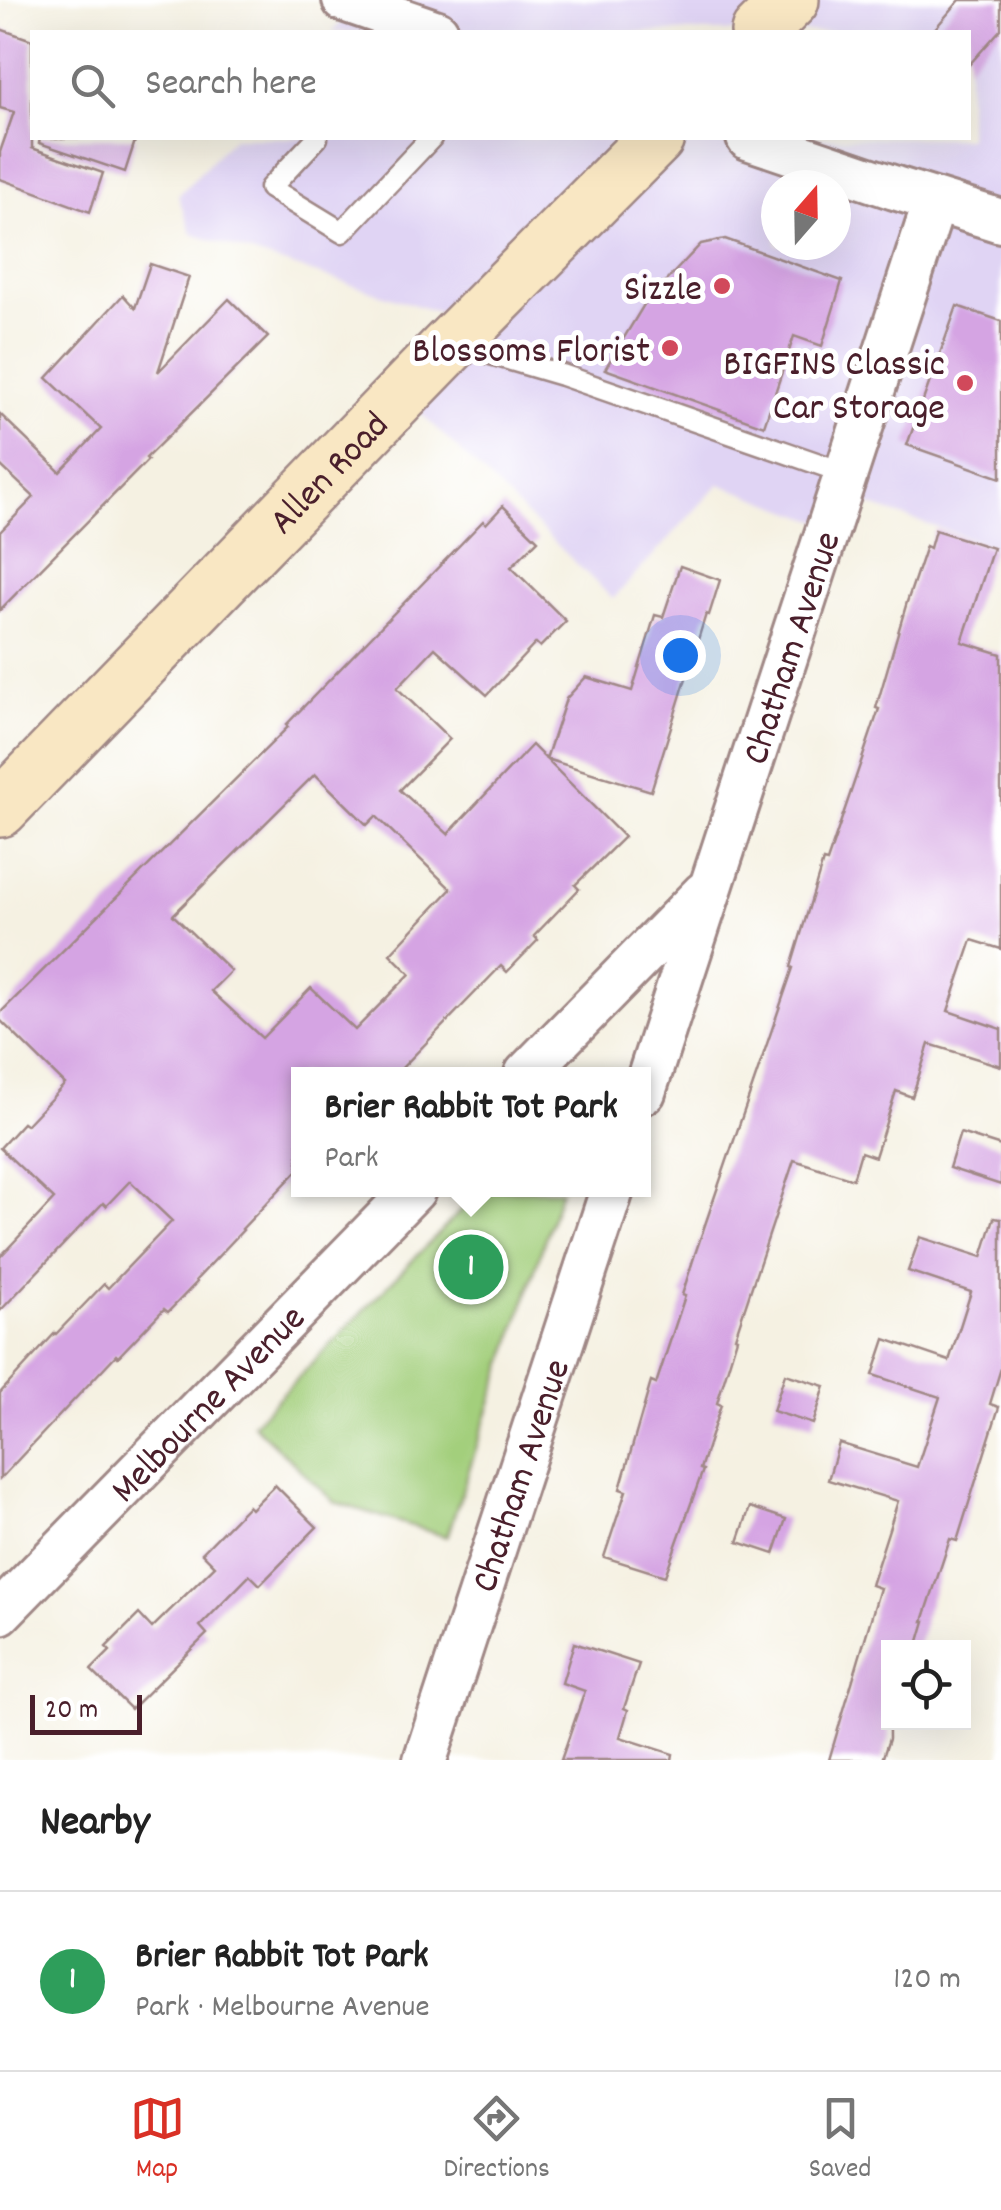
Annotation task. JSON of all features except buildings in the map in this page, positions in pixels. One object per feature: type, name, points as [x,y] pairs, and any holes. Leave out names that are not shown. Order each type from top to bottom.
[{"type":"main road","name":"Allen Road","points":[[0,809],[654,140]]},
{"type":"street","points":[[366,10],[431,30]]},
{"type":"street","points":[[754,140],[1001,221]]},
{"type":"street","name":"Chatham Avenue","points":[[651,1070],[935,201]]},
{"type":"street","points":[[533,1067],[711,886]]},
{"type":"street","name":"Melbourne Avenue","points":[[0,1613],[407,1197]]},
{"type":"street","name":"Chatham Avenue","points":[[425,1760],[610,1197]]},
{"type":"lane","points":[[315,140],[270,188],[342,232],[429,140]]},
{"type":"lane","points":[[453,343],[562,375],[845,473]]},
{"type":"shaded area","points":[[359,0],[1001,0],[1001,549],[839,495],[829,525],[719,484],[613,599],[402,395],[472,323],[192,234],[178,196],[231,140],[971,140],[971,30],[334,30]]},
{"type":"green space","points":[[474,1197],[559,1197],[447,1537],[334,1502],[253,1424]]},
{"type":"place","name":"Sizzle","points":[[722,286]]},
{"type":"place","name":"Blossoms Florist","points":[[670,348]]},
{"type":"place","name":"BIGFINS Classic Car Storage","points":[[965,383]]},
{"type":"place","name":"Brier Rabbit Tot Park","points":[[471,1267]]}]
